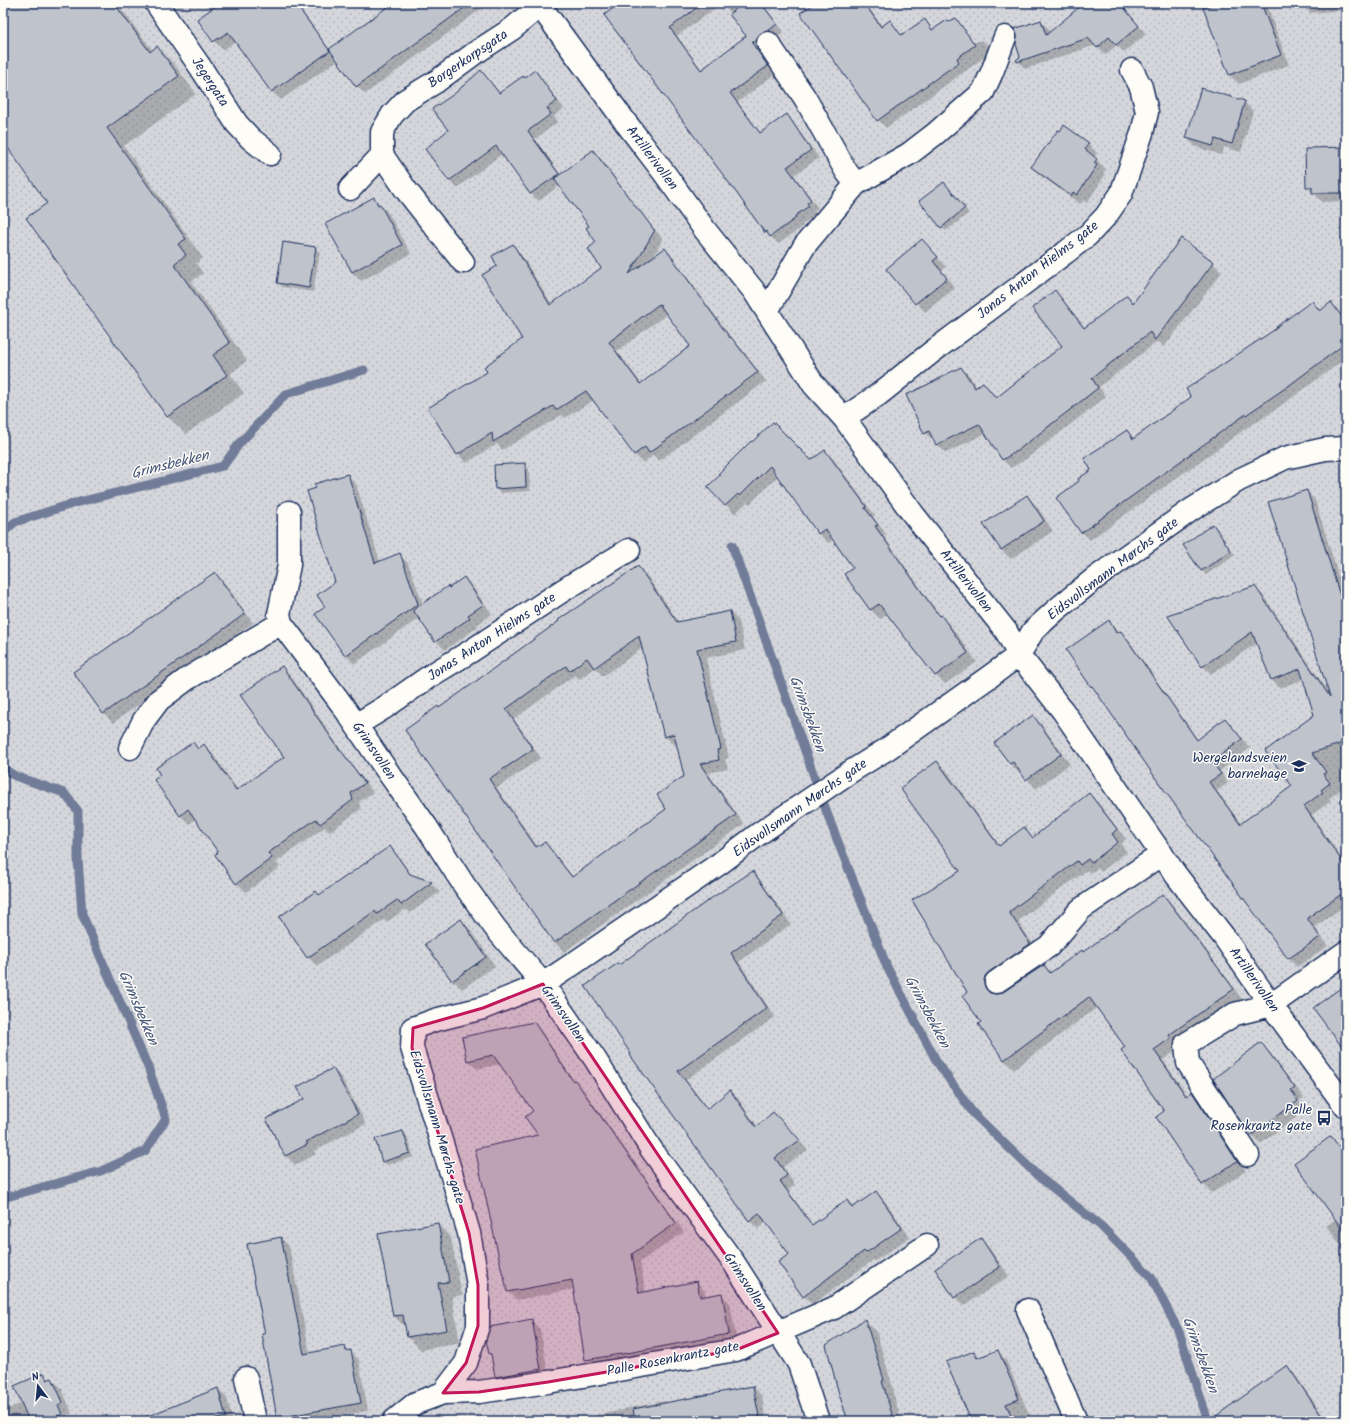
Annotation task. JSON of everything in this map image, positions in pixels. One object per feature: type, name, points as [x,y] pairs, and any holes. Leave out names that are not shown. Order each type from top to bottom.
[{"type":"street","name":"Jegergata","points":[[156,3],[201,68],[237,124],[251,139],[270,154]]},
{"type":"street","name":"Borgerkorpsgata","points":[[382,155],[382,132],[392,115],[406,100],[437,81],[512,29],[540,4]]},
{"type":"street","name":"Artillerivollen","points":[[540,4],[705,230],[754,291],[814,385],[844,418],[913,514],[1006,631],[1019,655],[1063,711],[1162,854],[1224,937],[1271,1005],[1346,1107]]},
{"type":"street","points":[[767,311],[805,245],[856,184],[914,150],[935,134],[983,92],[992,72],[1004,37]]},
{"type":"street","points":[[768,43],[805,98],[846,170],[856,184]]},
{"type":"street","name":"Jonas Anton Hielms gate","points":[[844,418],[878,395],[932,352],[1065,253],[1088,235],[1106,216],[1121,194],[1142,133],[1147,112],[1141,88],[1132,70]]},
{"type":"street","points":[[350,189],[382,155],[406,190],[463,262]]},
{"type":"street","name":"Eidsvollsmann Mørchs gate","points":[[443,1393],[466,1363],[478,1326],[478,1285],[469,1234],[412,1048],[413,1028],[435,1020],[483,1008],[543,984],[719,864],[760,833],[887,749],[1019,655],[1033,631],[1056,610],[1094,579],[1198,505],[1239,480],[1285,458],[1325,449],[1346,448]]},
{"type":"street","points":[[130,748],[144,720],[159,700],[187,679],[281,623],[279,614],[289,565],[290,512]]},
{"type":"street","name":"Jonas Anton Hielms gate","points":[[356,724],[388,706],[430,676],[562,591],[629,550]]},
{"type":"street","name":"Grimsvollen","points":[[281,623],[356,724],[426,826],[464,885],[496,929],[543,984],[595,1059],[651,1149],[734,1263],[799,1364],[818,1421]]},
{"type":"street","points":[[996,982],[1049,946],[1081,909],[1162,854]]},
{"type":"street","points":[[1248,1155],[1188,1063],[1186,1044],[1235,1014],[1271,1005],[1346,952]]},
{"type":"street","name":"Palle Rosenkrantz gate","points":[[394,1421],[416,1403],[443,1393],[479,1392],[548,1382],[736,1350],[834,1308],[926,1245]]},
{"type":"street","points":[[1028,1310],[1076,1421]]},
{"type":"street","points":[[246,1378],[255,1421]]},
{"type":"highlighted area","points":[[543,984],[778,1333],[736,1350],[548,1382],[479,1392],[443,1393],[466,1363],[478,1326],[478,1285],[469,1233],[412,1048],[413,1028],[483,1008]]},
{"type":"shaded area","points":[[3,3],[1346,3],[1346,1421],[3,1421]]},
{"type":"building","points":[[3,3],[114,3],[150,52],[157,46],[179,76],[107,128],[186,239],[178,244],[186,255],[174,264],[230,343],[213,355],[227,375],[167,417],[26,218],[47,203],[3,141]]},
{"type":"building","points":[[220,3],[295,3],[330,51],[271,92],[228,32],[213,42],[197,19]]},
{"type":"building","points":[[393,3],[471,3],[356,87],[329,49]]},
{"type":"building","points":[[620,3],[703,3],[670,28],[701,70],[746,36],[729,14],[744,3],[761,3],[777,24],[768,31],[761,33],[752,43],[768,66],[730,93],[760,133],[787,114],[811,150],[787,167],[811,200],[807,203],[809,206],[795,216],[796,218],[770,237],[766,231],[765,233],[604,15]]},
{"type":"building","points":[[815,3],[864,3],[881,27],[890,20],[901,35],[925,19],[932,30],[947,20],[948,22],[956,18],[975,45],[957,58],[959,62],[877,121],[800,13]]},
{"type":"building","points":[[1084,3],[1120,3],[1139,26],[1116,45],[1109,37],[1097,48],[1088,38],[1017,62],[1016,60],[1020,57],[1016,44],[1017,35],[1014,29],[1041,20],[1046,35]]},
{"type":"building","points":[[1216,3],[1261,3],[1281,55],[1229,75],[1203,8]]},
{"type":"building","points":[[481,70],[499,93],[523,76],[524,78],[535,70],[557,101],[547,108],[551,114],[528,131],[559,174],[530,194],[496,146],[449,181],[425,149],[448,130],[432,109],[454,94]]},
{"type":"building","points":[[1201,88],[1245,101],[1232,144],[1215,139],[1213,146],[1186,138]]},
{"type":"building","points":[[1064,125],[1089,143],[1085,149],[1097,159],[1094,163],[1097,165],[1077,195],[1073,192],[1071,196],[1031,167],[1058,130],[1060,131]]},
{"type":"building","points":[[1346,147],[1346,193],[1312,193],[1312,187],[1306,187],[1305,149]]},
{"type":"building","points":[[593,150],[655,230],[629,274],[665,248],[730,338],[731,337],[758,372],[649,453],[645,447],[634,455],[586,391],[556,410],[553,406],[493,442],[492,433],[457,455],[428,408],[487,372],[484,367],[522,339],[482,275],[497,266],[492,256],[513,244],[550,305],[601,268],[588,249],[596,242],[586,228],[589,226],[554,179]],"holes":[[[659,304],[690,346],[640,384],[609,342]]]},
{"type":"building","points":[[944,182],[965,208],[941,228],[919,201]]},
{"type":"building","points":[[374,197],[378,205],[380,204],[402,245],[352,272],[325,224]]},
{"type":"building","points":[[1181,238],[1214,262],[1155,340],[1150,332],[1092,378],[1098,388],[1017,451],[1002,460],[979,424],[936,445],[929,431],[924,434],[906,395],[961,367],[975,388],[983,382],[996,398],[1062,346],[1032,308],[1055,290],[1084,328],[1127,295],[1133,303]]},
{"type":"building","points":[[922,239],[938,257],[933,261],[947,278],[915,304],[886,269]]},
{"type":"building","points":[[283,242],[316,247],[309,288],[277,283]]},
{"type":"building","points":[[1312,301],[1320,311],[1331,302],[1346,322],[1346,343],[1287,387],[1246,414],[1081,533],[1056,498],[1091,470],[1084,458],[1127,430],[1133,439],[1191,397],[1186,389],[1277,328],[1276,327]]},
{"type":"building","points":[[773,422],[811,460],[825,450],[866,506],[865,508],[878,525],[875,526],[936,612],[940,616],[941,615],[968,653],[935,676],[879,604],[870,610],[844,574],[853,568],[825,529],[818,534],[770,466],[740,496],[738,494],[725,506],[707,487],[751,441],[752,442]]},
{"type":"building","points":[[525,463],[526,487],[495,489],[494,465]]},
{"type":"building","points":[[348,474],[375,563],[400,553],[418,604],[345,656],[315,614],[325,607],[317,595],[335,582],[307,491],[316,488],[314,484]]},
{"type":"building","points":[[1307,490],[1346,615],[1346,742],[1312,753],[1326,772],[1323,774],[1330,783],[1321,790],[1323,792],[1304,806],[1346,867],[1346,891],[1307,918],[1320,937],[1288,959],[1159,783],[1066,650],[1109,620],[1116,633],[1121,631],[1197,740],[1225,718],[1242,739],[1212,762],[1221,774],[1209,782],[1240,824],[1292,786],[1265,751],[1314,715],[1300,669],[1271,680],[1252,632],[1202,667],[1167,615],[1255,586],[1330,697],[1268,502]]},
{"type":"building","points":[[1027,495],[1044,521],[1001,550],[983,524]]},
{"type":"building","points":[[1213,524],[1231,551],[1201,571],[1183,545]]},
{"type":"building","points":[[638,566],[677,622],[730,611],[736,642],[697,649],[721,749],[717,750],[719,760],[700,764],[736,815],[554,943],[405,730],[438,706],[439,708],[559,621],[558,620]],"holes":[[[639,636],[664,737],[674,734],[684,776],[657,795],[666,809],[572,877],[545,842],[536,847],[489,779],[533,749],[506,709],[566,666],[569,671],[587,658],[594,668]]]},
{"type":"building","points":[[215,572],[245,614],[103,714],[73,672]]},
{"type":"building","points":[[464,577],[483,605],[468,615],[470,618],[435,642],[413,610]]},
{"type":"building","points":[[282,666],[339,749],[365,783],[351,793],[353,800],[320,824],[316,819],[268,853],[272,858],[236,884],[215,855],[218,852],[188,809],[180,816],[154,780],[160,775],[156,768],[193,742],[198,749],[204,744],[236,790],[284,757],[240,695]]},
{"type":"building","points":[[1033,715],[1061,754],[1026,780],[1013,762],[1010,764],[994,743]]},
{"type":"building","points":[[937,761],[999,846],[1024,827],[1032,838],[1089,793],[1117,829],[1112,834],[1118,842],[1091,863],[1088,859],[1080,865],[1077,861],[1009,912],[1030,944],[985,976],[984,983],[986,989],[990,993],[997,994],[1003,992],[1044,965],[1050,973],[1082,950],[1083,952],[1163,894],[1234,989],[1169,1035],[1171,1038],[1154,1050],[1186,1096],[1192,1092],[1237,1161],[1202,1185],[1156,1117],[1164,1111],[1121,1050],[1125,1047],[1089,997],[1004,1060],[978,1024],[981,1022],[962,996],[967,992],[912,900],[960,871],[900,788]]},
{"type":"building","points":[[390,846],[410,874],[432,882],[401,905],[397,900],[377,914],[375,911],[307,958],[279,917],[316,891],[319,895]]},
{"type":"building","points":[[753,871],[783,915],[731,953],[767,1008],[678,1071],[707,1109],[730,1090],[756,1127],[773,1112],[800,1140],[775,1158],[787,1175],[780,1181],[812,1225],[847,1200],[852,1208],[876,1191],[902,1228],[866,1253],[864,1251],[803,1297],[778,1262],[789,1254],[759,1213],[749,1221],[630,1055],[631,1054],[585,986],[618,963],[619,965],[710,899]]},
{"type":"building","points":[[461,919],[486,957],[452,981],[425,944]]},
{"type":"building","points":[[1346,984],[1346,1052],[1313,1008]]},
{"type":"building","points":[[534,1022],[573,1081],[575,1080],[676,1223],[632,1254],[639,1293],[697,1281],[700,1297],[722,1293],[729,1334],[585,1360],[572,1280],[507,1292],[475,1149],[538,1135],[525,1117],[533,1111],[493,1055],[467,1061],[462,1037]]},
{"type":"building","points":[[1261,1042],[1295,1088],[1291,1091],[1298,1101],[1250,1136],[1213,1079]]},
{"type":"building","points":[[333,1068],[358,1114],[306,1142],[308,1144],[285,1156],[266,1119],[304,1099],[297,1087]]},
{"type":"building","points":[[403,1131],[410,1153],[382,1162],[375,1139]]},
{"type":"building","points":[[1331,1136],[1346,1156],[1346,1234],[1294,1163]]},
{"type":"building","points":[[438,1223],[449,1282],[438,1283],[447,1330],[407,1337],[403,1315],[393,1316],[378,1234]]},
{"type":"building","points":[[281,1237],[304,1354],[345,1346],[346,1351],[351,1350],[361,1403],[277,1418],[262,1334],[265,1334],[247,1244]]},
{"type":"building","points":[[981,1238],[1000,1267],[954,1298],[935,1269]]},
{"type":"building","points":[[532,1319],[541,1369],[495,1377],[491,1354],[489,1354],[486,1340],[490,1327]]},
{"type":"building","points":[[865,1319],[884,1380],[882,1381],[894,1421],[848,1421],[839,1394],[826,1345]]},
{"type":"building","points":[[998,1350],[1019,1399],[1006,1404],[1014,1421],[971,1421],[946,1362],[974,1351],[977,1358]]},
{"type":"building","points":[[1287,1365],[1325,1421],[1209,1421]]},
{"type":"building","points":[[44,1373],[47,1380],[52,1378],[63,1402],[58,1405],[62,1414],[46,1421],[29,1421],[14,1386]]},
{"type":"building","points":[[753,1386],[760,1421],[635,1421],[633,1409]]},
{"type":"building","points":[[218,1388],[226,1417],[207,1421],[138,1420]]},
{"type":"waterway","name":"Grimsbekken","points":[[3,533],[15,522],[75,503],[223,466],[239,444],[286,394],[364,370]]},
{"type":"waterway","name":"Grimsbekken","points":[[732,545],[831,824],[887,967],[937,1062],[973,1113],[1038,1176],[1101,1226],[1151,1277],[1179,1332],[1208,1421]]},
{"type":"waterway","name":"Grimsbekken","points":[[3,768],[15,776],[64,793],[78,811],[78,858],[82,914],[148,1067],[166,1119],[145,1151],[101,1171],[3,1198]]},
{"type":"place","name":"Wergelandsveien barnehage","points":[[1299,766]]},
{"type":"place","name":"Palle Rosenkrantz gate","points":[[1324,1118]]}]
